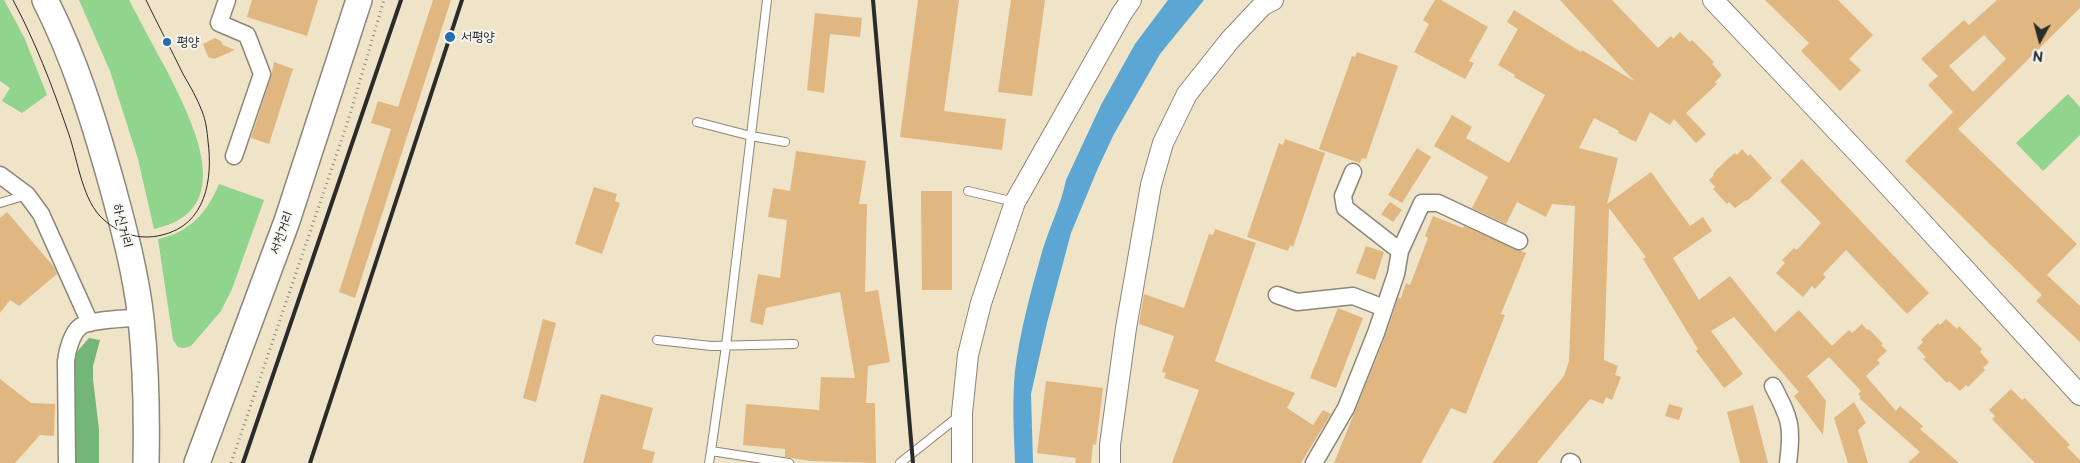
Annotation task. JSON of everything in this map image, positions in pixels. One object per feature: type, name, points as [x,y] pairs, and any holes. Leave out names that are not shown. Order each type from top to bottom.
[{"type":"main road","name":"하신거리","points":[[45,0],[62,34],[91,109],[125,234],[141,317],[145,371],[146,463]]},
{"type":"main road","name":"서천거리","points":[[197,463],[287,221],[359,0]]},
{"type":"street","points":[[227,0],[219,23],[247,34],[262,74],[234,156]]},
{"type":"street","points":[[962,463],[962,413],[968,355],[980,303],[1015,202],[1131,0]]},
{"type":"street","points":[[1110,463],[1110,446],[1126,328],[1151,185],[1163,143],[1187,94],[1230,40],[1263,5],[1273,0]]},
{"type":"street","points":[[1713,0],[1874,170],[2080,395]]},
{"type":"street","points":[[1353,172],[1343,196],[1344,208],[1400,251]]},
{"type":"street","points":[[0,175],[27,195],[41,214],[90,323]]},
{"type":"street","points":[[1314,463],[1346,408],[1396,274],[1400,251],[1422,203],[1438,202],[1518,241]]},
{"type":"street","points":[[1277,295],[1297,302],[1353,296],[1384,308]]},
{"type":"street","points":[[67,463],[67,351],[80,326],[90,323],[141,317]]},
{"type":"street","points":[[1773,386],[1789,416],[1792,439],[1788,463]]},
{"type":"lane","points":[[709,463],[726,346],[767,0]]},
{"type":"lane","points":[[697,122],[751,136],[785,142]]},
{"type":"lane","points":[[968,191],[1015,202]]},
{"type":"lane","points":[[0,203],[27,195]]},
{"type":"lane","points":[[657,340],[726,346],[794,344]]},
{"type":"lane","points":[[900,463],[962,413]]},
{"type":"lane","points":[[711,452],[788,463]]},
{"type":"path","points":[[231,463],[347,124],[384,0]]},
{"type":"green space","points":[[0,0],[4,0],[24,37],[47,95],[22,113],[2,101],[10,88],[0,81]]},
{"type":"green space","points":[[79,0],[129,0],[188,114],[197,138],[202,162],[202,184],[196,204],[180,219],[154,229],[138,159],[110,71]]},
{"type":"green space","points":[[2068,94],[2080,107],[2080,135],[2043,171],[2016,143]]},
{"type":"green space","points":[[219,184],[264,200],[232,289],[221,311],[191,346],[178,347],[173,340],[158,239],[179,232],[196,220],[209,204]]},
{"type":"green space","points":[[89,338],[100,340],[93,366],[99,430],[99,463],[72,463],[70,385],[76,353]]},
{"type":"water","points":[[1168,0],[1204,0],[1160,54],[1114,134],[1071,233],[1047,323],[1031,394],[1033,463],[1015,463],[1013,406],[1015,371],[1026,311],[1045,243],[1066,180],[1101,105],[1135,44]]},
{"type":"building","points":[[252,0],[318,0],[307,36],[247,17]]},
{"type":"building","points":[[433,0],[451,0],[355,298],[339,292],[391,129],[371,123],[378,101],[398,107]]},
{"type":"building","points":[[918,0],[959,0],[944,111],[1006,119],[1002,150],[900,137]]},
{"type":"building","points":[[1011,0],[1045,0],[1032,96],[998,92]]},
{"type":"building","points":[[1435,0],[1441,0],[1488,27],[1469,61],[1474,63],[1465,79],[1414,52],[1429,24],[1423,20]]},
{"type":"building","points":[[1560,0],[1612,0],[1658,48],[1671,36],[1673,39],[1680,32],[1690,42],[1692,40],[1714,62],[1712,64],[1722,75],[1715,82],[1717,84],[1686,113],[1706,134],[1696,143],[1674,119],[1670,125],[1650,112],[1636,142],[1594,118],[1579,148],[1618,158],[1607,204],[1651,172],[1690,226],[1703,217],[1712,231],[1673,258],[1699,300],[1730,276],[1775,332],[1799,310],[1832,346],[1849,330],[1852,333],[1862,324],[1867,330],[1869,329],[1887,351],[1877,360],[1880,363],[1866,376],[1896,411],[1900,406],[1923,426],[1920,429],[1959,463],[1908,463],[1920,452],[1859,398],[1861,397],[1858,394],[1861,391],[1829,357],[1807,376],[1826,401],[1823,435],[1794,396],[1799,392],[1734,317],[1711,331],[1743,374],[1724,388],[1696,351],[1698,349],[1643,259],[1646,257],[1609,208],[1604,360],[1618,366],[1615,375],[1621,377],[1612,400],[1606,397],[1603,404],[1590,399],[1537,463],[1492,463],[1564,376],[1569,361],[1575,206],[1552,204],[1546,217],[1517,202],[1506,224],[1472,208],[1488,177],[1434,146],[1452,115],[1472,127],[1466,138],[1509,163],[1545,95],[1514,77],[1515,75],[1498,65],[1518,29],[1507,22],[1514,10],[1581,52],[1582,50],[1634,81]]},
{"type":"building","points":[[1765,0],[1838,0],[1873,35],[1849,59],[1861,70],[1840,91],[1801,51],[1809,43]]},
{"type":"building","points":[[1997,0],[2080,0],[2080,8],[1958,129],[2077,244],[2047,275],[2080,306],[2080,342],[2036,301],[2042,295],[1905,161],[1953,112],[1928,85],[1938,76],[1921,59],[1964,20],[1969,25]],"holes":[[[1984,35],[2006,59],[1973,92],[1949,66]]]},
{"type":"building","points":[[815,13],[862,18],[860,37],[830,34],[824,93],[807,90]]},
{"type":"building","points":[[215,38],[221,41],[223,45],[235,50],[214,59],[208,57],[203,44]]},
{"type":"building","points":[[1357,52],[1398,66],[1366,159],[1362,158],[1360,163],[1319,149],[1352,56],[1355,57]]},
{"type":"building","points":[[274,62],[293,69],[269,144],[251,138]]},
{"type":"building","points":[[1285,139],[1325,153],[1293,247],[1290,245],[1288,251],[1247,237],[1279,143],[1283,145]]},
{"type":"building","points":[[1417,148],[1431,157],[1402,203],[1388,195]]},
{"type":"building","points":[[1742,149],[1748,156],[1750,154],[1772,178],[1747,201],[1735,208],[1729,202],[1727,204],[1713,189],[1715,187],[1709,180],[1717,169],[1735,153],[1737,155]]},
{"type":"building","points":[[796,151],[866,161],[859,204],[867,204],[865,292],[878,290],[890,362],[868,366],[866,403],[875,403],[876,463],[811,461],[785,457],[785,449],[743,445],[746,404],[819,410],[821,377],[855,378],[840,292],[766,308],[763,325],[750,322],[758,274],[780,278],[787,220],[768,217],[773,188],[790,191]]},
{"type":"building","points":[[1802,159],[1929,293],[1907,314],[1846,250],[1823,274],[1826,277],[1815,289],[1812,286],[1803,297],[1776,273],[1785,263],[1782,260],[1794,248],[1797,250],[1821,223],[1780,181]]},
{"type":"building","points":[[594,187],[617,194],[615,201],[620,203],[602,254],[575,244]]},
{"type":"building","points":[[921,191],[952,191],[952,290],[922,290]]},
{"type":"building","points":[[1390,202],[1402,210],[1393,222],[1381,214]]},
{"type":"building","points":[[7,212],[54,267],[57,274],[19,306],[10,300],[0,313],[0,218]]},
{"type":"building","points":[[1433,216],[1463,228],[1464,226],[1526,253],[1501,314],[1505,315],[1466,414],[1451,408],[1421,463],[1334,463],[1385,337],[1398,298],[1401,298],[1406,283],[1410,285],[1428,238],[1425,236]]},
{"type":"building","points":[[1215,229],[1256,243],[1215,361],[1295,393],[1287,408],[1313,425],[1323,410],[1331,414],[1301,463],[1172,463],[1199,390],[1164,378],[1166,373],[1162,372],[1174,336],[1139,324],[1144,294],[1184,308],[1209,234],[1213,235]]},
{"type":"building","points":[[1366,246],[1384,252],[1375,280],[1356,273]]},
{"type":"building","points":[[1338,308],[1363,318],[1336,388],[1310,378]]},
{"type":"building","points":[[543,319],[556,323],[536,402],[523,398]]},
{"type":"building","points":[[1946,319],[1957,329],[1959,326],[1982,349],[1980,352],[1989,362],[1983,368],[1985,370],[1968,387],[1966,385],[1960,391],[1949,381],[1947,383],[1923,359],[1926,357],[1917,348],[1923,342],[1921,340],[1938,323],[1940,325]]},
{"type":"building","points":[[0,379],[31,403],[55,404],[54,436],[40,435],[15,463],[0,463]]},
{"type":"building","points":[[1046,381],[1103,388],[1096,445],[1093,444],[1091,463],[1075,463],[1076,458],[1037,453]]},
{"type":"building","points":[[2011,389],[2022,400],[2025,398],[2070,445],[2067,447],[2080,460],[2080,463],[2035,463],[1992,419],[1995,416],[1989,410]]},
{"type":"building","points":[[601,394],[653,408],[642,449],[655,452],[652,463],[583,463]]},
{"type":"building","points":[[1854,402],[1866,423],[1858,430],[1868,463],[1848,463],[1834,418]]},
{"type":"building","points":[[1669,404],[1683,408],[1679,420],[1665,416]]},
{"type":"building","points":[[1753,405],[1768,463],[1740,463],[1727,412]]},
{"type":"tram line","points":[[13,0],[29,31],[49,80],[71,139],[88,198],[100,216],[113,227],[128,234],[153,237],[177,230],[197,211],[207,185],[209,156],[206,126],[202,111],[146,0]]},
{"type":"railway","points":[[243,463],[401,0]]},
{"type":"railway","points":[[310,463],[462,0]]},
{"type":"railway","points":[[873,0],[913,463]]},
{"type":"place","name":"서평양","points":[[450,37]]},
{"type":"place","name":"평양","points":[[167,42]]}]
